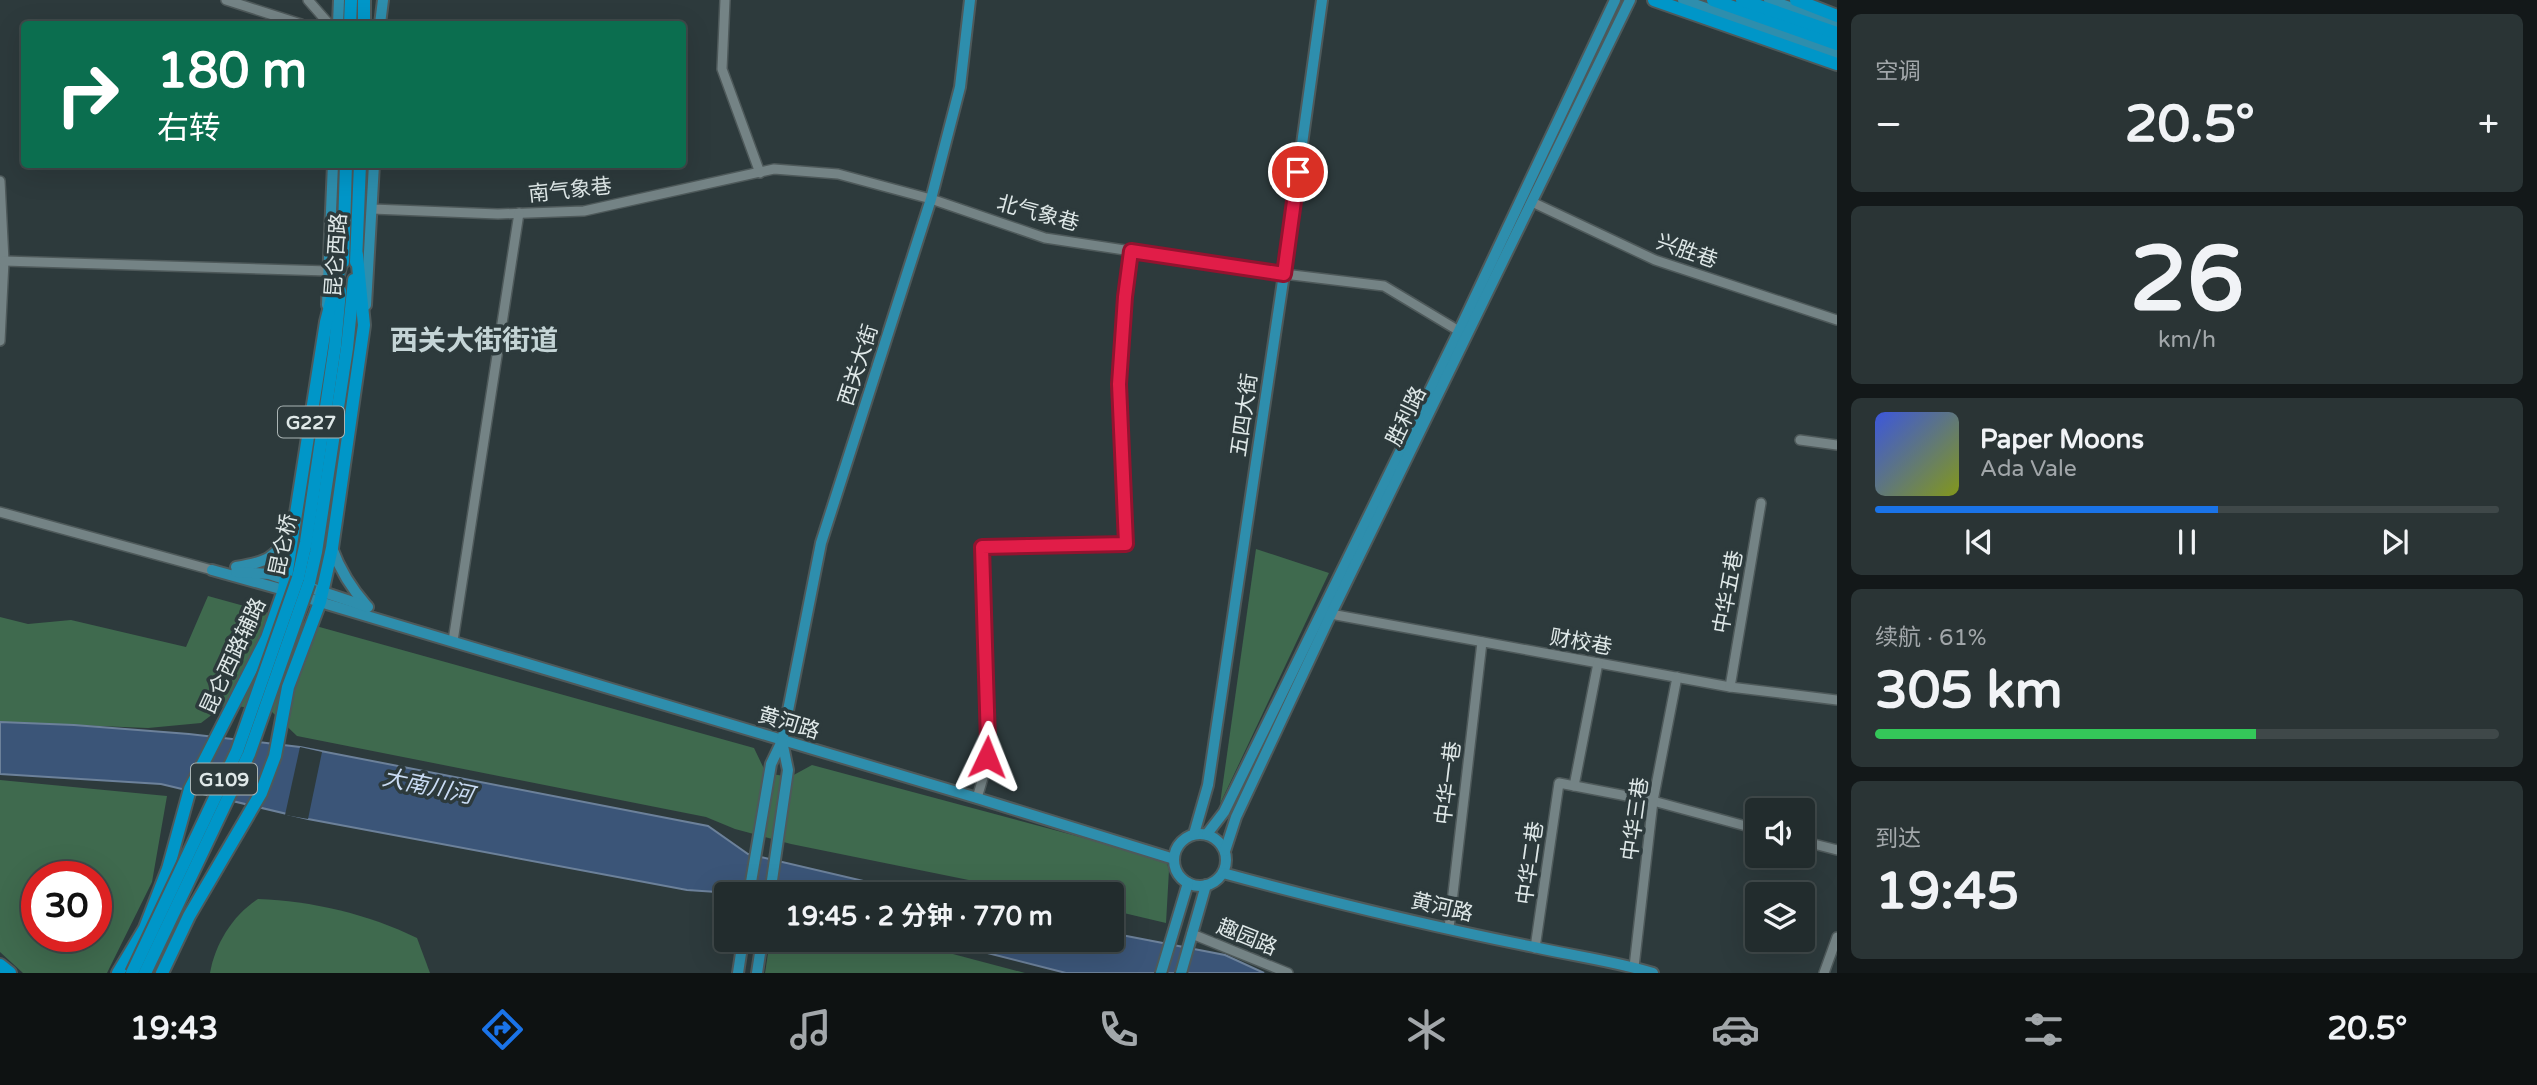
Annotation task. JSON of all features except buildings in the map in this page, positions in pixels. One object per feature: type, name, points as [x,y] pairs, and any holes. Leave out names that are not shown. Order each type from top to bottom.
[{"type":"highway","points":[[351,0],[351,21]]},
{"type":"highway","points":[[1654,0],[1837,64]]},
{"type":"highway","points":[[1713,0],[1837,44]]},
{"type":"highway","points":[[1742,0],[1837,33]]},
{"type":"highway","points":[[1796,0],[1837,16]]},
{"type":"highway","points":[[364,21],[365,2]]},
{"type":"highway","name":"昆仑西路","points":[[341,347],[359,168]]},
{"type":"highway","name":"昆仑西路辅路","points":[[118,973],[145,928],[168,869],[190,789],[267,638],[285,585],[326,322],[350,255]]},
{"type":"highway","name":"G227","points":[[162,973],[188,916],[261,793],[275,756],[288,687],[321,597],[332,548],[365,325],[350,255]]},
{"type":"highway","name":"昆仑桥","points":[[132,973],[237,751],[298,578],[341,347]]},
{"type":"highway","name":"昆仑桥","points":[[145,973],[249,754],[309,583],[316,552],[341,347]]},
{"type":"highway","points":[[0,964],[10,973]]},
{"type":"main road","points":[[338,21],[339,0]]},
{"type":"main road","points":[[380,21],[383,0]]},
{"type":"main road","name":"西关大街","points":[[751,882],[771,764],[782,741],[821,542],[932,199],[960,87],[971,0]]},
{"type":"main road","name":"五四大街","points":[[1194,834],[1208,785],[1322,0]]},
{"type":"main road","name":"胜利路","points":[[1225,851],[1236,817],[1326,613],[1615,0]]},
{"type":"main road","name":"胜利路","points":[[1207,834],[1224,812],[1326,613],[1630,0]]},
{"type":"main road","points":[[1683,0],[1837,54]]},
{"type":"main road","points":[[1769,0],[1837,23]]},
{"type":"main road","points":[[332,168],[337,196],[337,233],[350,255]]},
{"type":"main road","points":[[326,322],[332,168]]},
{"type":"main road","points":[[360,168],[372,209],[365,325]]},
{"type":"main road","points":[[212,570],[265,562],[283,545],[296,522]]},
{"type":"main road","points":[[332,548],[352,589],[368,607],[393,622]]},
{"type":"main road","points":[[212,570],[268,574],[285,585],[393,622]]},
{"type":"main road","points":[[321,597],[368,607]]},
{"type":"main road","name":"黄河路","points":[[393,622],[1174,859]]},
{"type":"main road","name":"西关大街","points":[[771,882],[788,770],[782,741]]},
{"type":"main road","points":[[1194,834],[1207,834],[1217,840],[1225,851],[1227,860],[1223,873],[1215,881],[1197,886],[1188,883],[1176,871],[1174,859],[1177,847],[1183,840],[1194,834]]},
{"type":"main road","name":"黄河路","points":[[1223,873],[1321,900],[1653,973]]},
{"type":"main road","points":[[1161,973],[1188,883]]},
{"type":"main road","points":[[1181,973],[1206,885]]},
{"type":"main road","points":[[738,973],[741,952]]},
{"type":"main road","points":[[757,973],[760,952]]},
{"type":"street","points":[[226,0],[292,21]]},
{"type":"street","points":[[308,0],[326,21]]},
{"type":"street","points":[[725,0],[722,69],[760,173]]},
{"type":"street","name":"南气象巷","points":[[372,209],[519,213],[584,211],[774,169],[838,174],[932,199]]},
{"type":"street","points":[[0,181],[4,261],[0,341]]},
{"type":"street","name":"北气象巷","points":[[932,199],[1045,238],[1284,274],[1384,286],[1459,331]]},
{"type":"street","name":"兴胜巷","points":[[1532,202],[1655,260],[1837,320]]},
{"type":"street","points":[[453,641],[519,213]]},
{"type":"street","points":[[977,798],[985,771],[988,742],[982,547],[1126,544],[1119,384],[1131,251]]},
{"type":"street","points":[[4,261],[328,271]]},
{"type":"street","points":[[1800,440],[1837,445]]},
{"type":"street","name":"中华五巷","points":[[1730,687],[1761,503]]},
{"type":"street","points":[[0,512],[212,570]]},
{"type":"street","name":"财校巷","points":[[1326,613],[1730,687],[1837,700]]},
{"type":"street","name":"中华一巷","points":[[1449,928],[1482,642]]},
{"type":"street","points":[[1598,663],[1574,786],[1653,801],[1745,826]]},
{"type":"street","name":"中华三巷","points":[[1634,967],[1653,801],[1678,677]]},
{"type":"street","name":"中华二巷","points":[[1535,948],[1559,783],[1574,786]]},
{"type":"street","points":[[1815,844],[1837,850]]},
{"type":"street","name":"趣园路","points":[[1191,937],[1288,973]]},
{"type":"street","points":[[1824,973],[1837,937]]},
{"type":"green space","points":[[1256,549],[1329,573],[1220,804]]},
{"type":"green space","points":[[208,596],[754,748],[766,773],[790,777],[812,765],[1166,860],[1169,870],[1166,923],[1124,913],[1124,882],[979,882],[791,844],[735,829],[706,817],[297,736],[272,712],[226,704],[201,723],[148,728],[0,722],[0,617],[28,624],[71,620],[186,647]]},
{"type":"green space","points":[[0,780],[167,796],[152,882],[107,973],[23,973],[0,952]]},
{"type":"green space","points":[[258,899],[339,910],[379,922],[417,938],[430,973],[210,973],[216,951],[226,931],[241,913]]},
{"type":"green space","points":[[768,952],[945,952],[1025,973],[765,973]]},
{"type":"water","name":"大南川河","points":[[0,722],[189,734],[300,747],[708,826],[748,854],[868,882],[714,882],[714,892],[687,890],[308,819],[161,784],[0,774]]},
{"type":"water","points":[[1124,936],[1225,955],[1264,973],[1066,973],[983,952],[1124,952]]},
{"type":"pier","points":[[300,747],[322,752],[308,819],[285,815]]},
{"type":"district","name":"西关大街街道","points":[[474,340]]},
{"type":"route","points":[[987,757],[982,547],[1126,544],[1119,384],[1131,251],[1284,274],[1298,172]]}]
